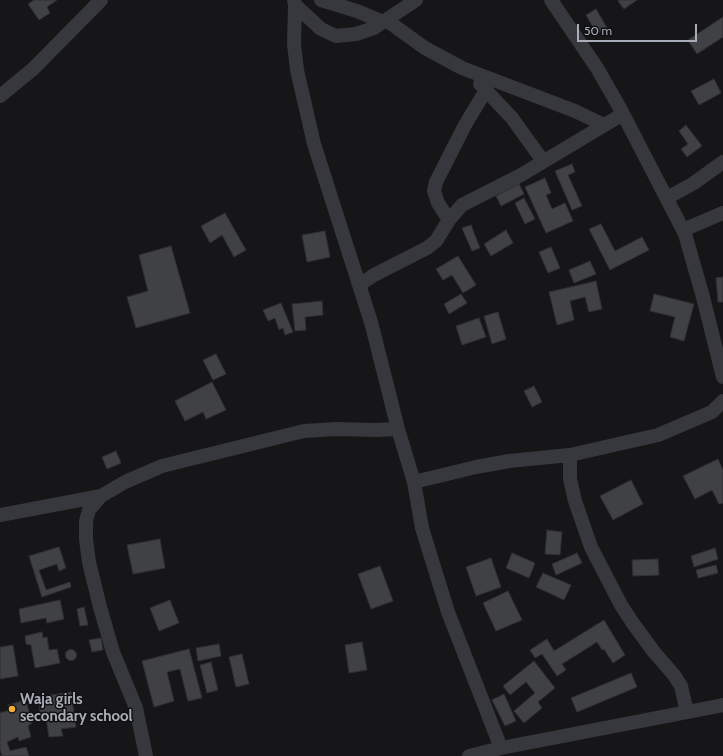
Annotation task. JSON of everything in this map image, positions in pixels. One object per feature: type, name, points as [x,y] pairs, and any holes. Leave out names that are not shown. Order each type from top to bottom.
[{"type":"street","points":[[0,96],[32,69],[101,0]]},
{"type":"street","points":[[321,0],[384,21],[435,54],[462,68],[576,111],[604,125]]},
{"type":"street","points":[[295,2],[321,29],[336,36],[356,34],[374,28],[416,0]]},
{"type":"street","points":[[551,0],[597,68],[623,114],[683,230],[703,297],[723,377]]},
{"type":"street","points":[[295,2],[294,44],[297,70],[314,144],[371,322],[398,430],[414,482],[422,528],[448,612],[501,748]]},
{"type":"street","points":[[472,72],[486,90],[512,118],[543,161]]},
{"type":"street","points":[[449,220],[438,203],[434,191],[436,182],[465,125],[486,90]]},
{"type":"street","points":[[359,284],[374,274],[427,248],[436,241],[449,220],[462,205],[521,175],[623,114]]},
{"type":"street","points":[[666,198],[694,183],[723,162]]},
{"type":"street","points":[[683,230],[723,213]]},
{"type":"street","points":[[414,482],[476,467],[509,461],[570,455],[658,435],[712,412],[723,400]]},
{"type":"street","points":[[0,515],[101,496],[125,482],[162,466],[304,430],[336,428],[398,430]]},
{"type":"street","points":[[570,455],[570,479],[575,501],[591,547],[611,587],[632,622],[654,652],[674,675],[680,686],[687,712]]},
{"type":"street","points":[[101,496],[90,510],[86,522],[86,540],[89,562],[113,652],[136,708],[146,756]]},
{"type":"street","points":[[470,756],[501,748],[723,705]]},
{"type":"building","points":[[34,0],[57,0],[47,7],[50,13],[39,20],[28,4]]},
{"type":"building","points":[[637,0],[624,9],[618,1]]},
{"type":"building","points":[[596,9],[607,28],[597,34],[586,15]]},
{"type":"building","points":[[723,17],[723,37],[697,54],[688,40]]},
{"type":"building","points":[[714,79],[721,93],[699,105],[691,91]]},
{"type":"building","points":[[686,125],[702,146],[687,157],[681,149],[688,144],[679,131]]},
{"type":"building","points":[[572,164],[575,172],[568,175],[582,206],[572,210],[555,171]]},
{"type":"building","points":[[545,178],[551,193],[546,195],[552,209],[565,203],[573,221],[546,233],[525,187]]},
{"type":"building","points":[[519,184],[524,194],[501,206],[496,196]]},
{"type":"building","points":[[524,198],[535,219],[525,224],[515,203]]},
{"type":"building","points":[[225,213],[246,250],[234,257],[222,235],[210,243],[201,226]]},
{"type":"building","points":[[601,224],[615,251],[642,237],[649,250],[610,270],[589,229]]},
{"type":"building","points":[[471,225],[480,248],[472,251],[462,228]]},
{"type":"building","points":[[506,230],[513,243],[491,256],[484,244]]},
{"type":"building","points":[[325,231],[330,257],[307,262],[302,235]]},
{"type":"building","points":[[171,246],[190,313],[136,328],[127,297],[148,291],[139,255]]},
{"type":"building","points":[[551,247],[560,268],[548,273],[539,252]]},
{"type":"building","points":[[458,256],[476,285],[463,293],[452,275],[443,280],[436,269]]},
{"type":"building","points":[[590,261],[596,274],[574,283],[569,270]]},
{"type":"building","points":[[723,277],[723,302],[718,302],[716,278]]},
{"type":"building","points":[[596,281],[602,309],[589,312],[585,297],[570,301],[574,320],[557,325],[549,292]]},
{"type":"building","points":[[461,294],[467,303],[449,314],[444,304]]},
{"type":"building","points":[[654,294],[694,304],[684,341],[670,337],[675,317],[650,311]]},
{"type":"building","points":[[322,301],[323,315],[305,317],[306,330],[295,331],[292,304]]},
{"type":"building","points":[[281,303],[293,332],[285,335],[283,328],[279,330],[275,318],[268,321],[263,310]]},
{"type":"building","points":[[498,312],[506,339],[492,344],[484,316]]},
{"type":"building","points":[[479,318],[486,337],[462,345],[456,326]]},
{"type":"building","points":[[216,354],[226,374],[213,380],[203,360]]},
{"type":"building","points":[[212,382],[226,410],[206,419],[203,412],[185,421],[175,401]]},
{"type":"building","points":[[534,386],[542,402],[532,407],[524,391]]},
{"type":"building","points":[[116,451],[121,463],[107,469],[102,457]]},
{"type":"building","points":[[718,459],[723,470],[723,503],[719,504],[712,490],[695,499],[683,476]]},
{"type":"building","points":[[631,480],[643,504],[613,520],[600,496]]},
{"type":"building","points":[[547,530],[562,532],[560,555],[545,554]]},
{"type":"building","points":[[160,539],[165,568],[133,574],[127,545]]},
{"type":"building","points":[[59,547],[66,568],[59,571],[57,564],[39,570],[46,590],[70,582],[71,587],[42,597],[29,556]]},
{"type":"building","points":[[715,548],[718,559],[694,567],[691,556]]},
{"type":"building","points":[[512,553],[535,563],[529,578],[506,568]]},
{"type":"building","points":[[577,553],[582,563],[556,575],[552,564]]},
{"type":"building","points":[[491,558],[501,587],[476,596],[466,567]]},
{"type":"building","points":[[658,559],[659,575],[633,576],[632,560]]},
{"type":"building","points":[[716,565],[718,573],[698,578],[696,570]]},
{"type":"building","points":[[380,566],[393,601],[371,609],[358,574]]},
{"type":"building","points":[[543,573],[571,585],[564,600],[536,587]]},
{"type":"building","points":[[508,591],[522,620],[496,631],[483,603]]},
{"type":"building","points":[[60,600],[64,619],[47,623],[46,618],[21,623],[19,609]]},
{"type":"building","points":[[170,600],[179,623],[159,631],[150,608]]},
{"type":"building","points":[[84,607],[88,625],[80,626],[77,609]]},
{"type":"building","points":[[604,620],[625,655],[613,663],[604,649],[602,650],[597,642],[562,664],[566,670],[557,676],[542,654],[535,658],[530,650],[547,639],[554,651]]},
{"type":"building","points":[[42,632],[43,638],[47,637],[49,650],[57,649],[60,663],[35,668],[31,645],[26,644],[25,636]]},
{"type":"building","points":[[101,638],[103,650],[92,652],[89,640]]},
{"type":"building","points":[[362,642],[367,670],[349,673],[345,645]]},
{"type":"building","points":[[219,644],[221,656],[198,661],[196,648]]},
{"type":"building","points":[[13,645],[18,676],[0,679],[0,647]]},
{"type":"building","points":[[189,649],[202,698],[188,701],[180,669],[167,672],[174,701],[154,707],[142,661]]},
{"type":"building","points":[[69,650],[73,650],[75,651],[75,659],[69,660],[66,657],[66,653]]},
{"type":"building","points":[[242,654],[249,684],[236,687],[229,657]]},
{"type":"building","points":[[534,661],[555,688],[538,702],[542,708],[524,723],[514,711],[535,693],[526,682],[510,695],[503,686]]},
{"type":"building","points":[[211,662],[218,690],[207,693],[200,665]]},
{"type":"building","points":[[631,673],[637,687],[577,712],[571,698]]},
{"type":"building","points":[[71,692],[76,727],[61,729],[63,736],[49,737],[46,718],[41,719],[38,697]]},
{"type":"building","points":[[504,694],[516,721],[505,726],[492,700]]},
{"type":"building","points":[[22,701],[23,705],[27,704],[32,723],[28,726],[31,737],[19,741],[18,737],[7,742],[10,751],[26,747],[29,756],[2,756],[0,749],[0,713],[10,710],[8,705]]},
{"type":"place","name":"Waja girls secondary school","points":[[12,709]]}]
